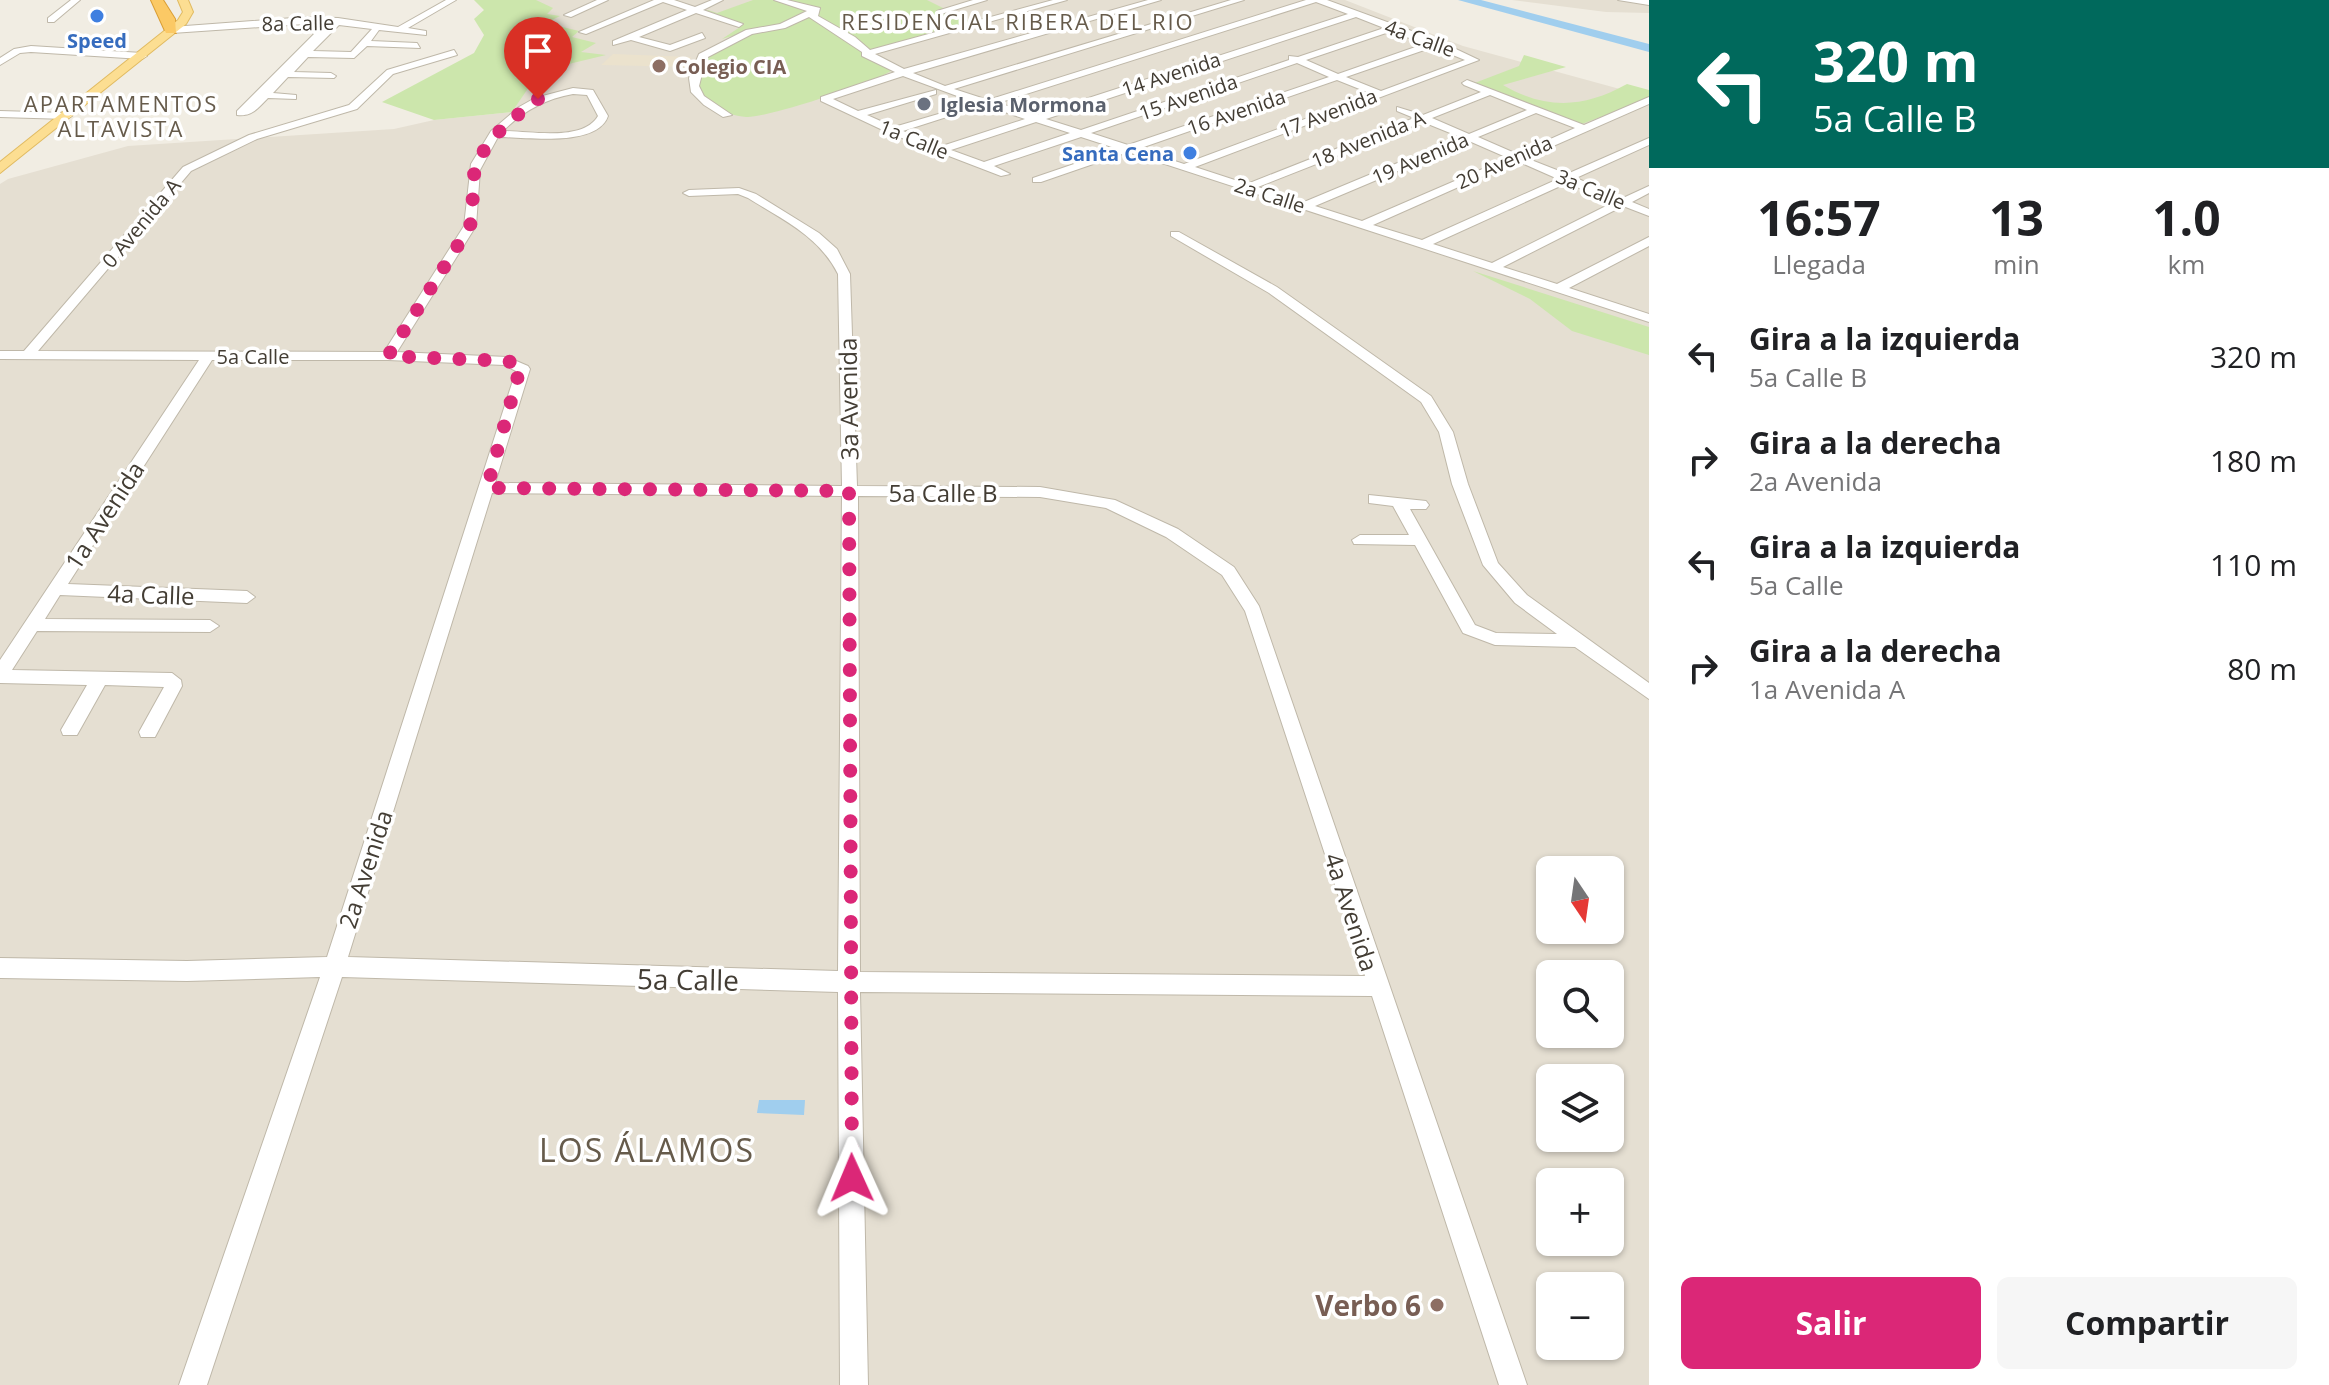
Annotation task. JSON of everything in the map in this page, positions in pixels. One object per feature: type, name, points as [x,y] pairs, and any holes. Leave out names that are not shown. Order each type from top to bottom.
[{"type":"highway","points":[[157,0],[172,29]]},
{"type":"highway","points":[[168,0],[176,18],[172,29]]},
{"type":"main road","points":[[1,168],[142,56],[187,16],[183,0]]},
{"type":"street","points":[[51,20],[76,0]]},
{"type":"street","points":[[397,31],[452,0]]},
{"type":"street","points":[[568,15],[604,0]]},
{"type":"street","points":[[583,32],[663,0],[739,24]]},
{"type":"street","points":[[616,43],[719,0]]},
{"type":"street","points":[[778,0],[815,11]]},
{"type":"street","points":[[787,0],[815,11]]},
{"type":"street","points":[[941,11],[983,0]]},
{"type":"street","points":[[867,53],[1063,0]]},
{"type":"street","points":[[815,11],[814,17],[899,72],[1161,6],[1240,0]]},
{"type":"street","points":[[1622,0],[1649,2]]},
{"type":"street","points":[[893,131],[1238,37],[1316,1]]},
{"type":"street","name":"4a Calle","points":[[1316,1],[1471,56],[1472,60]]},
{"type":"street","points":[[856,115],[943,89],[1161,6],[1376,95]]},
{"type":"street","points":[[727,115],[702,101],[694,90],[693,79],[702,56],[749,32],[782,26],[815,11]]},
{"type":"street","name":"14 Avenida","points":[[940,150],[1041,117],[1238,37],[1357,14]]},
{"type":"street","points":[[306,20],[322,34]]},
{"type":"street","name":"8a Calle","points":[[172,29],[306,20],[338,21],[423,33]]},
{"type":"street","points":[[293,97],[261,95],[338,21]]},
{"type":"street","points":[[664,24],[677,28]]},
{"type":"street","points":[[256,26],[295,26],[322,34]]},
{"type":"street","name":"15 Avenida","points":[[984,166],[1393,28]]},
{"type":"street","points":[[302,54],[352,56],[375,31]]},
{"type":"street","points":[[689,32],[715,40]]},
{"type":"street","points":[[631,37],[670,48],[702,36]]},
{"type":"street","points":[[365,43],[417,46]]},
{"type":"street","name":"16 Avenida","points":[[1037,180],[1436,43]]},
{"type":"street","points":[[0,62],[17,51],[31,49],[142,56]]},
{"type":"street","name":"0 Avenida A","points":[[28,355],[187,169],[253,137],[353,107],[390,72],[454,53]]},
{"type":"street","name":"17 Avenida","points":[[1189,165],[1472,60]]},
{"type":"street","name":"2a Calle","points":[[899,72],[943,89],[1041,117],[1643,310]]},
{"type":"street","name":"1a Calle","points":[[899,72],[824,99],[893,131],[1005,174]]},
{"type":"street","points":[[282,74],[331,76]]},
{"type":"street","points":[[1467,83],[1583,128]]},
{"type":"street","points":[[388,356],[470,226],[475,203],[472,185],[476,165],[497,134],[538,99],[563,90],[590,92],[603,116],[601,122],[586,132],[497,134]]},
{"type":"street","name":"18 Avenida A","points":[[1252,186],[1489,92]]},
{"type":"street","name":"20 Avenida","points":[[1366,223],[1648,100]]},
{"type":"street","name":"3a Calle","points":[[1404,108],[1649,210]]},
{"type":"street","name":"19 Avenida","points":[[1309,204],[1535,110]]},
{"type":"street","points":[[0,114],[67,116]]},
{"type":"street","points":[[1427,242],[1649,141]]},
{"type":"street","points":[[1497,265],[1649,189]]},
{"type":"street","name":"3a Avenida","points":[[689,193],[739,191],[752,196],[815,235],[833,252],[845,283],[854,1385]]},
{"type":"street","points":[[1175,234],[1273,290],[1426,399],[1446,432],[1460,484],[1491,565],[1521,599],[1649,692]]},
{"type":"street","points":[[1562,286],[1649,241]]},
{"type":"street","name":"5a Calle","points":[[0,355],[388,356],[507,361]]},
{"type":"street","name":"1a Avenida","points":[[0,675],[208,356]]},
{"type":"street","name":"2a Avenida","points":[[193,1385],[333,967],[487,488],[523,369],[507,361]]},
{"type":"street","name":"5a Calle B","points":[[487,488],[1040,492],[1110,504]]},
{"type":"street","points":[[1374,499],[1421,505]]},
{"type":"street","points":[[1399,503],[1461,619],[1478,635],[1495,639],[1578,641]]},
{"type":"street","name":"4a Avenida","points":[[1110,504],[1200,550],[1228,571],[1253,610],[1376,986],[1513,1385]]},
{"type":"street","points":[[1360,540],[1421,540]]},
{"type":"street","name":"4a Calle","points":[[56,589],[247,597]]},
{"type":"street","points":[[32,625],[210,626]]},
{"type":"street","points":[[0,675],[174,682],[148,732]]},
{"type":"street","points":[[70,730],[99,679]]},
{"type":"street","name":"5a Calle","points":[[0,968],[187,971],[333,967],[850,982],[1376,986]]},
{"type":"shaded area","name":"LOS ÁLAMOS","points":[[506,0],[1345,0],[1463,46],[1649,97],[1649,1385],[0,1385],[0,184],[8,179],[128,146],[394,129],[434,120],[512,112],[530,84],[514,77],[573,62]]},
{"type":"shaded area","points":[[1512,0],[1649,0],[1649,13],[1606,12]]},
{"type":"shaded area","points":[[613,54],[691,57],[688,67],[601,65]]},
{"type":"green space","points":[[474,0],[536,0],[553,8],[547,14],[560,16],[546,23],[579,31],[572,37],[596,43],[581,52],[606,55],[515,77],[531,84],[512,112],[434,120],[382,102],[474,53],[484,35],[474,19],[484,10]]},
{"type":"green space","points":[[753,0],[927,0],[975,24],[864,53],[892,70],[821,98],[746,117],[720,110],[697,95],[700,70],[707,55],[742,33],[722,39],[740,27],[699,14],[708,10],[717,13]]},
{"type":"green space","points":[[1524,55],[1566,67],[1503,85],[1534,99],[1565,103],[1580,101],[1596,98],[1627,84],[1649,90],[1649,99],[1579,125],[1472,84],[1519,66]]},
{"type":"green space","points":[[1473,271],[1649,327],[1649,355],[1572,331],[1530,299]]},
{"type":"water","points":[[759,1100],[805,1100],[804,1115],[757,1113]]},
{"type":"waterway","points":[[1465,0],[1649,48]]},
{"type":"place","name":"Speed","points":[[97,16]]},
{"type":"place","name":"Colegio CIA","points":[[659,66]]},
{"type":"place","name":"Iglesia Mormona","points":[[924,104]]},
{"type":"place","name":"Santa Cena","points":[[1190,153]]},
{"type":"place","name":"Verbo 6","points":[[1437,1305]]},
{"type":"district","name":"RESIDENCIAL RIBERA DEL RIO","points":[[1018,21]]},
{"type":"district","name":"APARTAMENTOS ALTAVISTA","points":[[121,116]]},
{"type":"district","name":"LOS ÁLAMOS","points":[[647,1149]]},
{"type":"route","points":[[538,99],[513,118],[490,142],[476,165],[472,185],[475,203],[470,226],[448,266],[388,356],[507,361],[521,365],[523,369],[487,488],[849,491],[852,1178]]}]
